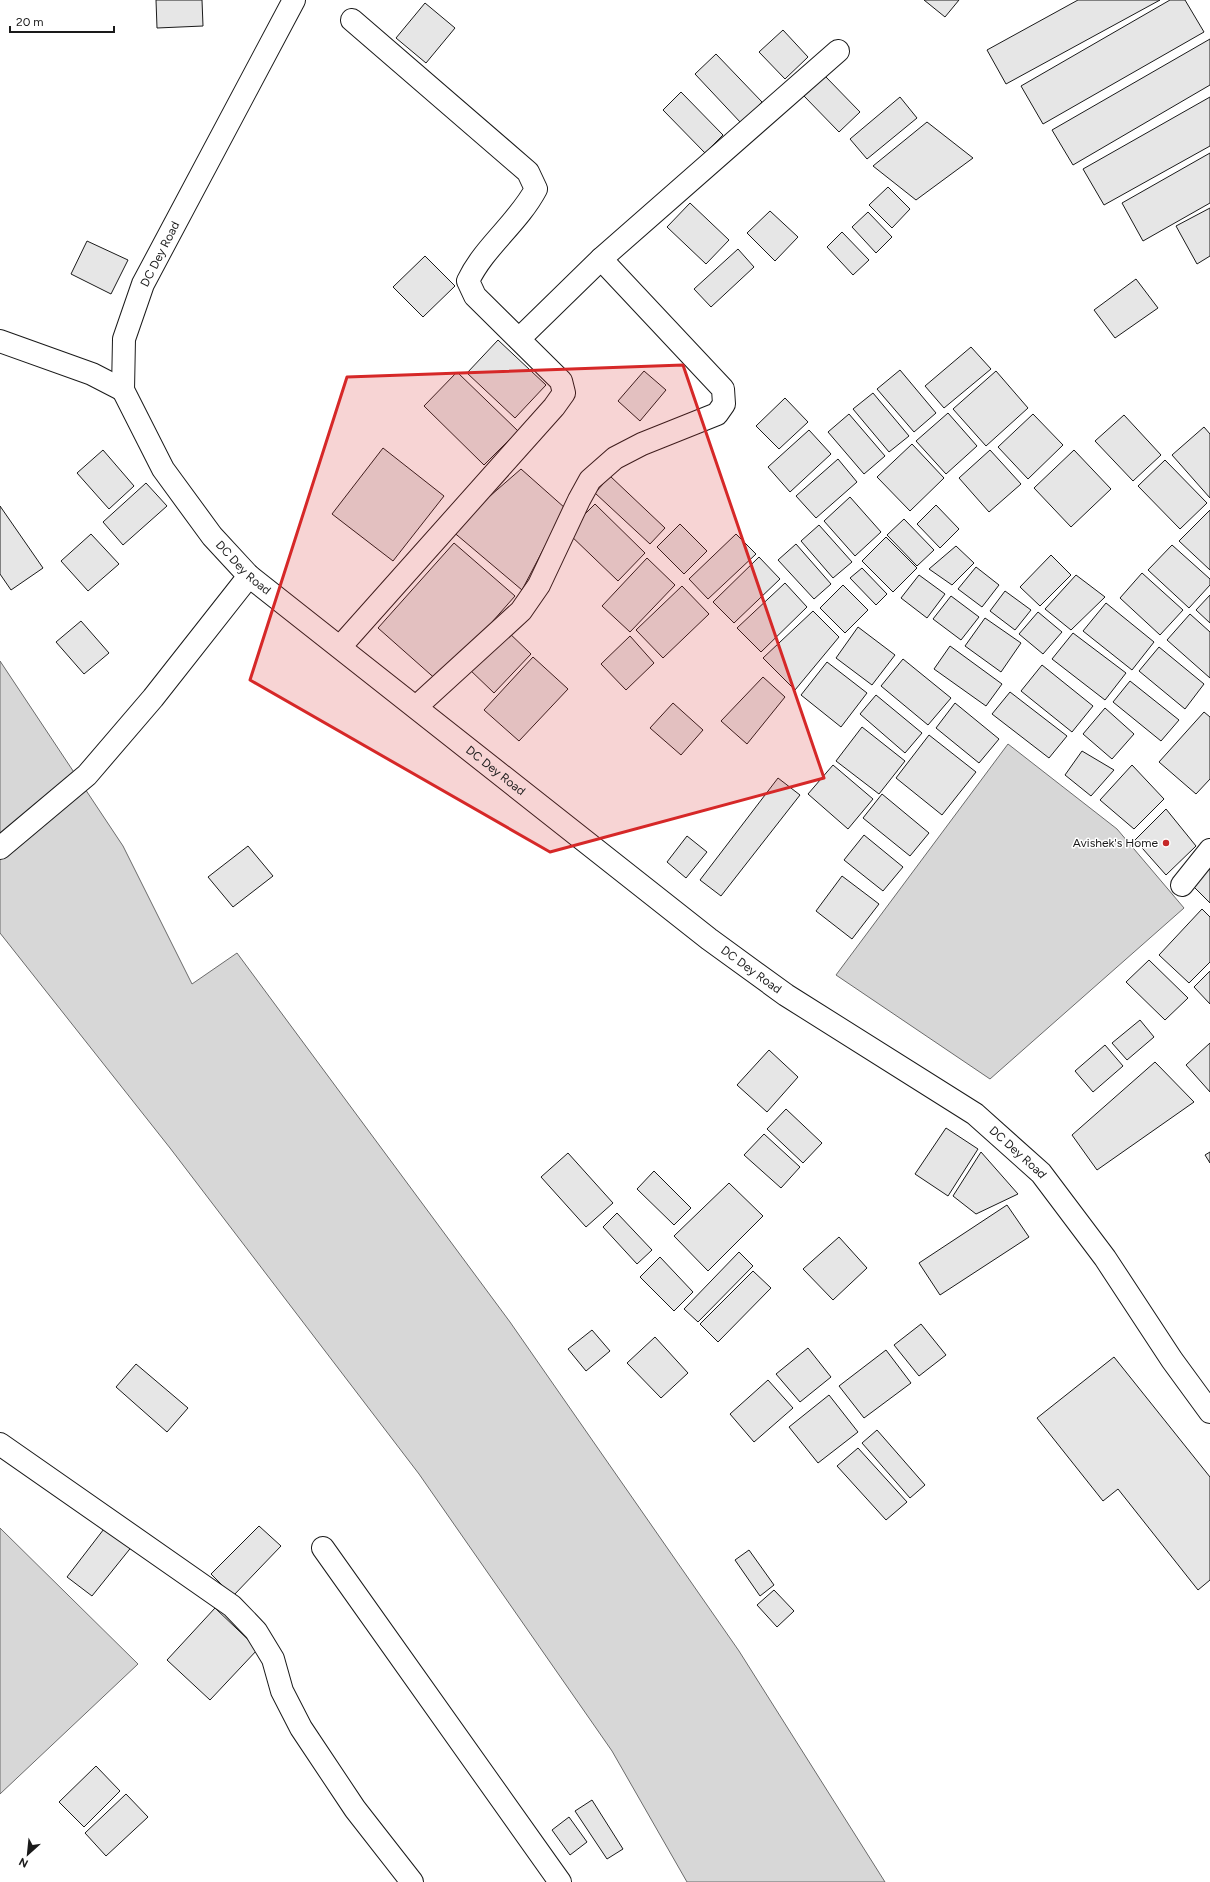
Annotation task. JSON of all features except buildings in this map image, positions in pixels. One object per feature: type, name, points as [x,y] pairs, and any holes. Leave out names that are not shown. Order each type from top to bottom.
[{"type":"street","name":"DC Dey Road","points":[[294,0],[143,284],[124,339],[123,390],[163,469],[212,536],[249,576],[629,877],[786,995],[975,1114],[1041,1173],[1105,1258],[1172,1360],[1210,1412]]},
{"type":"street","points":[[340,647],[554,407],[564,393],[561,381],[474,296],[468,281],[475,267],[528,205],[536,189],[528,172],[352,20]]},
{"type":"street","points":[[519,339],[601,259],[838,51]]},
{"type":"street","points":[[416,707],[521,610],[539,585],[590,480],[615,458],[642,444],[717,414],[724,404],[722,389],[601,259]]},
{"type":"street","points":[[0,341],[92,374],[123,390]]},
{"type":"street","points":[[0,848],[87,775],[153,698],[249,576]]},
{"type":"street","points":[[1182,885],[1210,850]]},
{"type":"street","points":[[0,1444],[232,1606],[256,1631],[273,1660],[282,1691],[301,1728],[356,1809],[412,1882]]},
{"type":"street","points":[[323,1548],[560,1882]]},
{"type":"highlighted area","points":[[683,365],[824,778],[550,852],[250,680],[347,377]]},
{"type":"shaded area","points":[[0,661],[123,846],[192,984],[237,953],[510,1322],[739,1651],[885,1882],[687,1882],[612,1751],[419,1474],[170,1148],[0,933]]},
{"type":"shaded area","points":[[1008,744],[1117,829],[1184,908],[990,1079],[836,975]]},
{"type":"shaded area","points":[[0,1528],[138,1664],[0,1794]]},
{"type":"place","name":"Avishek's Home","points":[[1166,843]]}]
